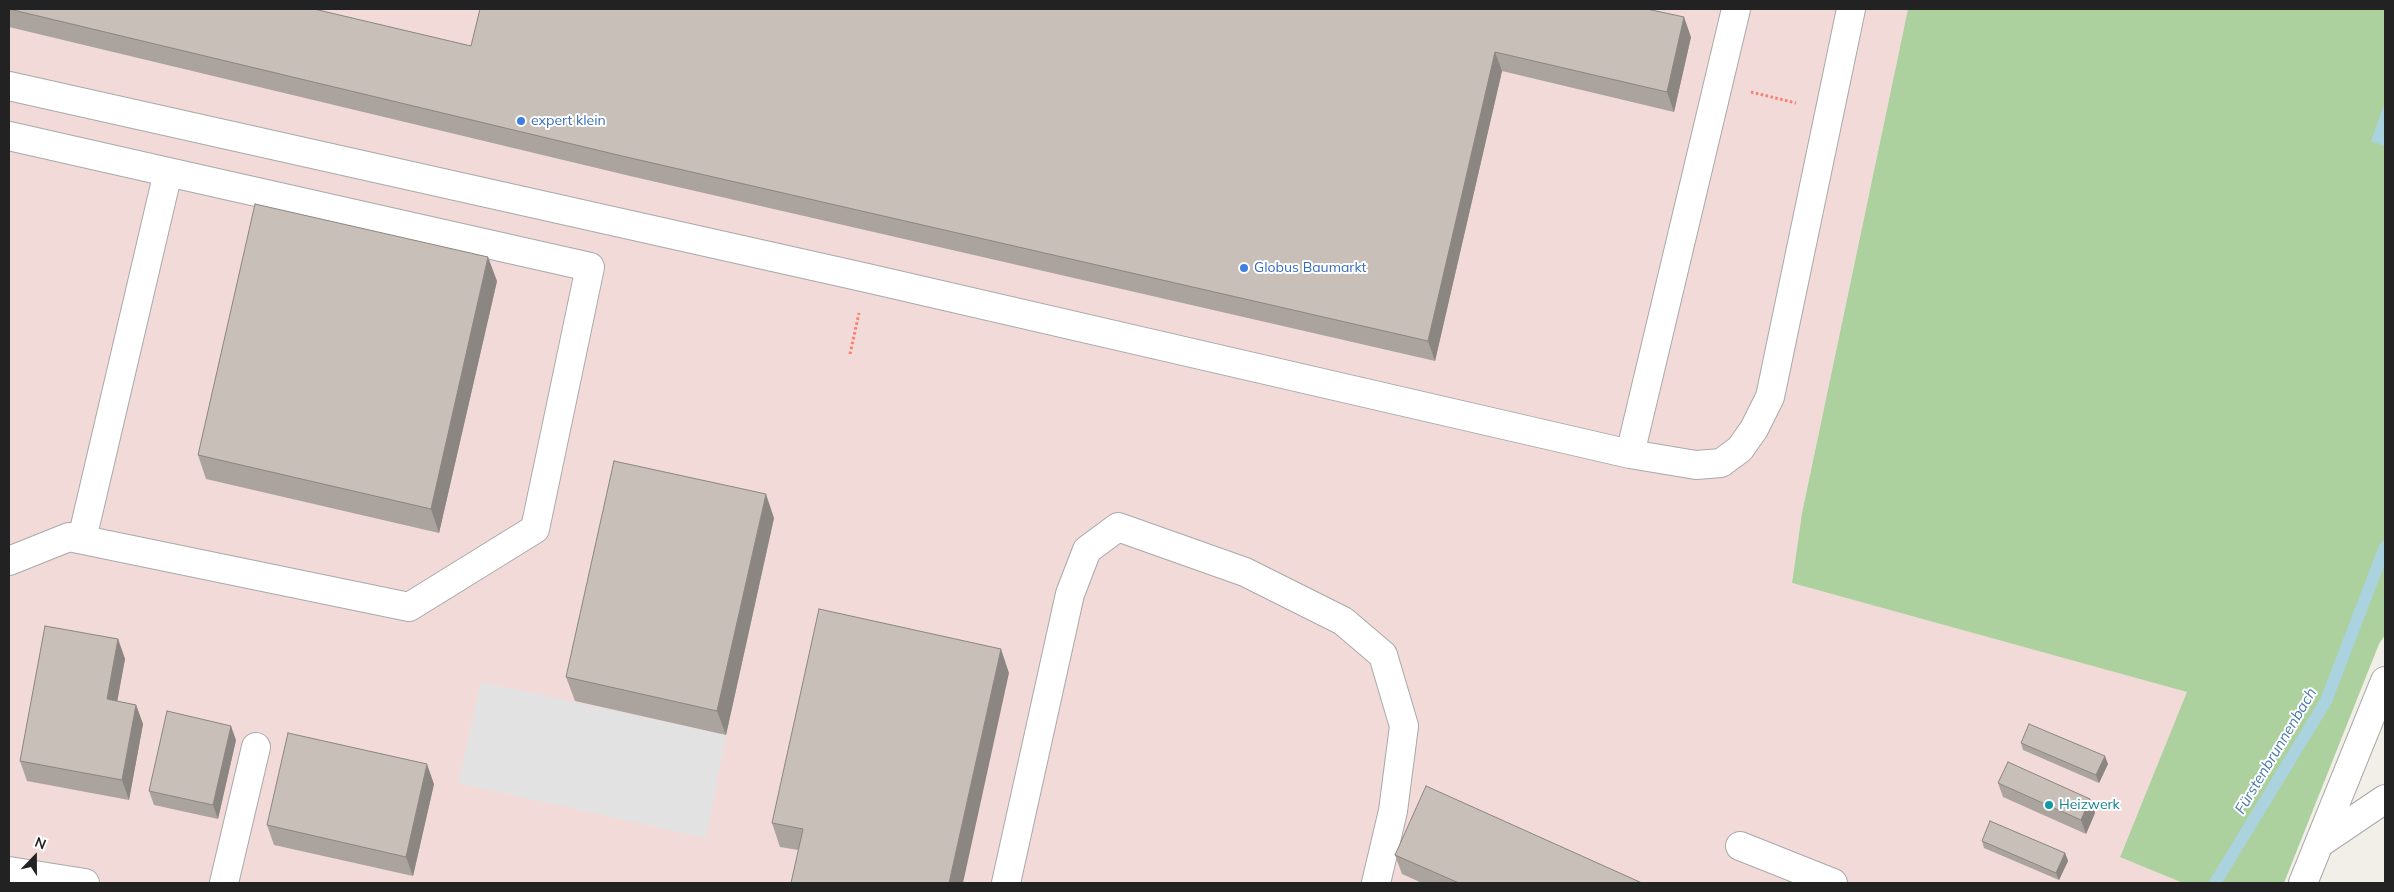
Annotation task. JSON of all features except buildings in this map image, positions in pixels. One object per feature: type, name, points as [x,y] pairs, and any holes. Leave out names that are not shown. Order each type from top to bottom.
[{"type":"street","points":[[1630,454],[1736,9]]},
{"type":"street","points":[[9,86],[867,278],[1630,454],[1696,464],[1721,463],[1740,450],[1754,429],[1770,398],[1851,9]]},
{"type":"street","points":[[9,136],[590,267],[535,529],[409,607],[68,537],[9,561]]},
{"type":"street","points":[[82,539],[168,172]]},
{"type":"street","points":[[1006,883],[1070,594],[1087,550],[1118,527],[1245,572],[1343,621],[1383,655],[1404,726],[1393,811],[1376,883]]},
{"type":"street","points":[[2303,883],[2385,681]]},
{"type":"street","points":[[224,883],[256,747]]},
{"type":"street","points":[[2320,843],[2385,798]]},
{"type":"street","points":[[1740,846],[1833,883]]},
{"type":"street","points":[[9,871],[85,883]]},
{"type":"path","points":[[1718,84],[1829,112]]},
{"type":"path","points":[[850,354],[867,278]]},
{"type":"shaded area","points":[[9,9],[1908,9],[1802,513],[1792,583],[2188,692],[2120,856],[2183,883],[9,883]]},
{"type":"shaded area","points":[[481,682],[726,735],[706,838],[458,783]]},
{"type":"green space","points":[[1908,9],[2385,9],[2385,635],[2379,644],[2284,883],[2183,883],[2120,857],[2187,692],[1792,583],[1802,513]]},
{"type":"water","points":[[2385,102],[2385,146],[2371,141]]},
{"type":"waterway","name":"Fürstenbrunnenbach","points":[[2215,883],[2326,701],[2385,547]]},
{"type":"place","name":"expert klein","points":[[521,121]]},
{"type":"place","name":"Globus Baumarkt","points":[[1244,268]]},
{"type":"place","name":"Heizwerk","points":[[2049,805]]}]
